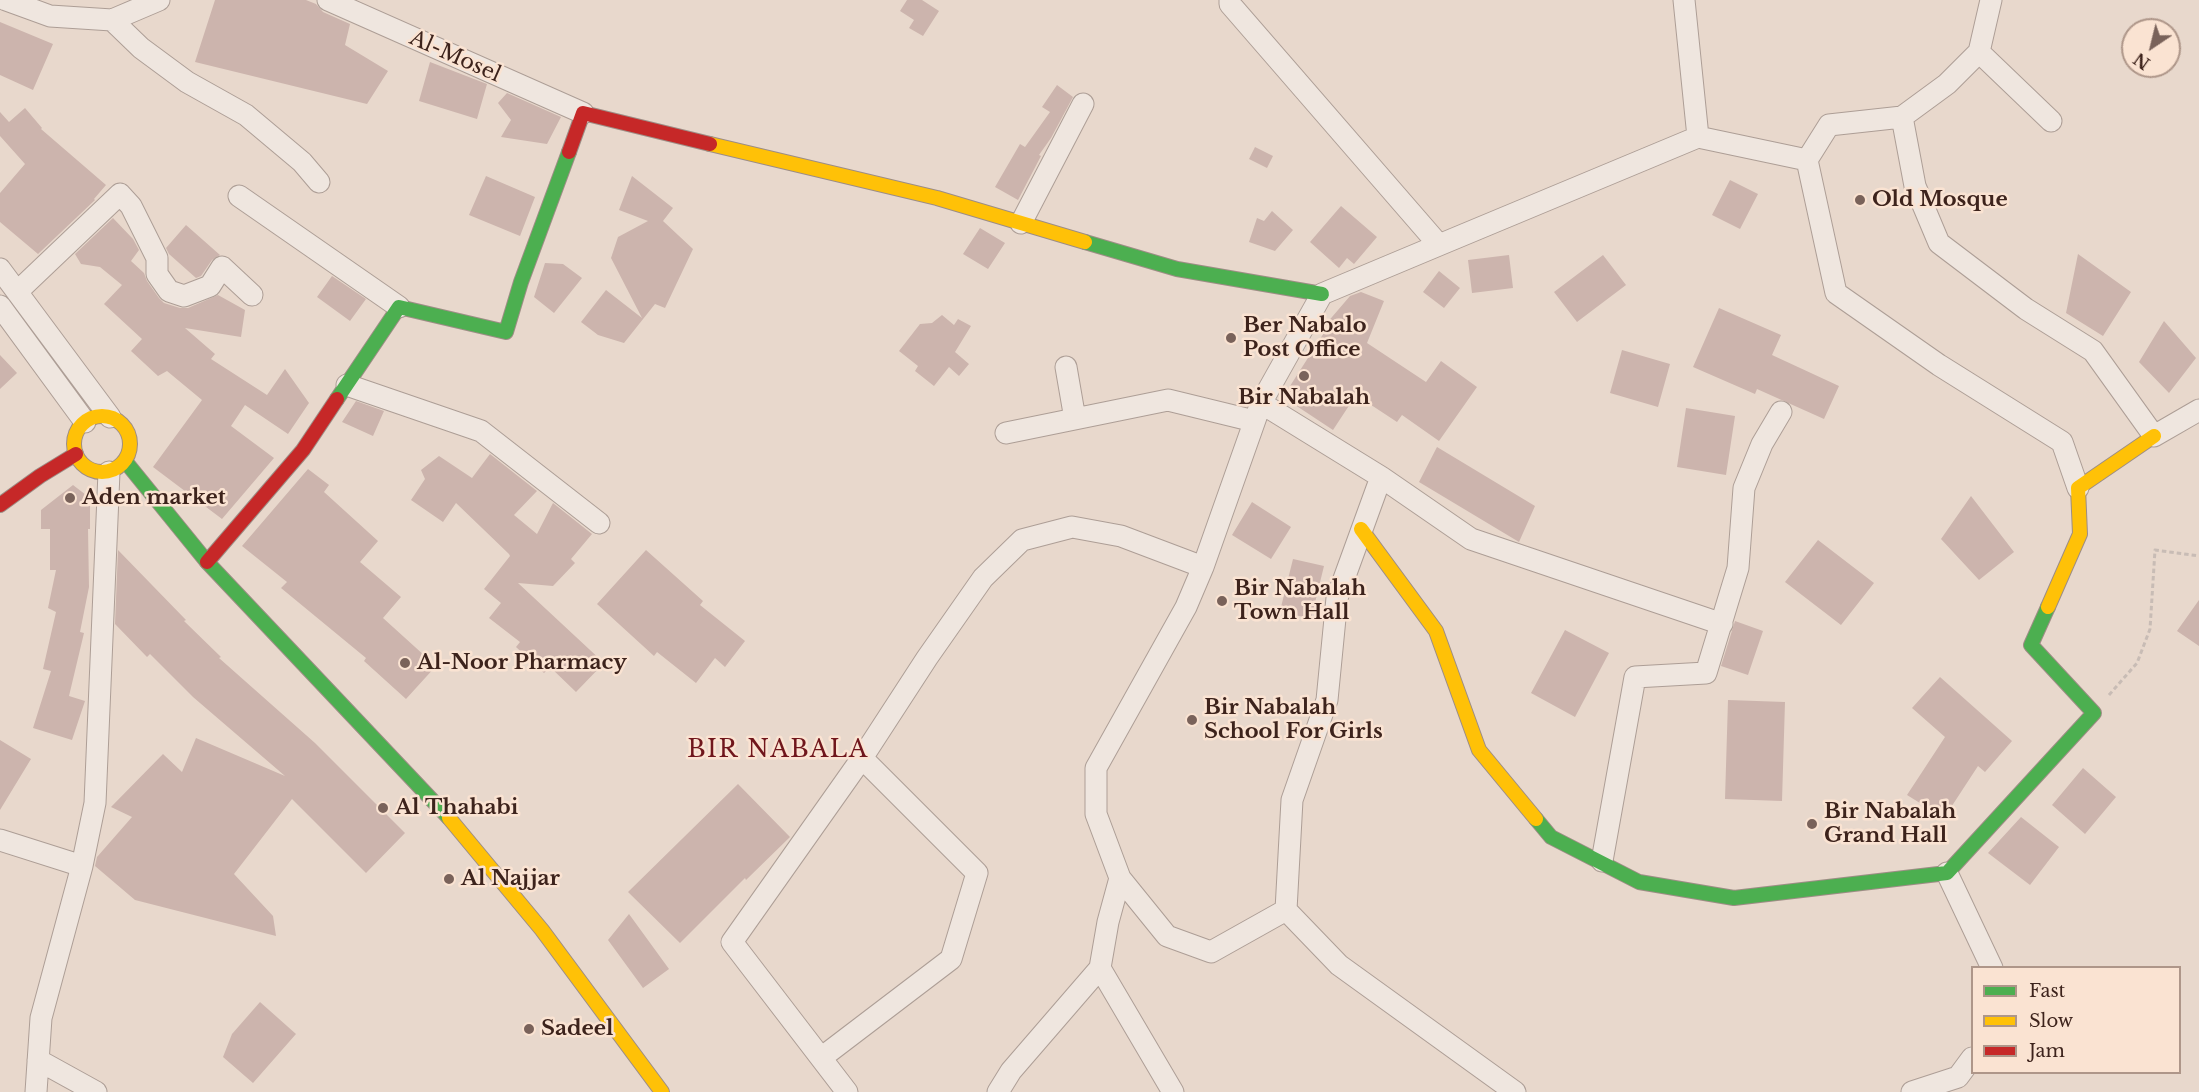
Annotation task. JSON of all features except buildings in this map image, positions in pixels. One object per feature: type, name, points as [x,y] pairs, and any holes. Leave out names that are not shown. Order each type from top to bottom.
[{"type":"street","points":[[6,0],[50,16],[112,20],[159,0]]},
{"type":"street","name":"Al-Mosel","points":[[327,0],[583,113]]},
{"type":"street","points":[[1230,0],[1230,4],[1439,245]]},
{"type":"street","points":[[1684,0],[1698,137]]},
{"type":"street","points":[[1361,529],[1436,631],[1479,750],[1551,837],[1602,861],[1639,882],[1734,898],[1947,873],[2094,713],[2031,645],[2080,534],[2078,488],[2062,442],[1939,365],[1836,293],[1807,160],[1829,125],[1902,117],[1947,84],[1979,52],[1991,0]]},
{"type":"street","points":[[112,20],[141,48],[188,82],[246,116],[302,162],[318,182]]},
{"type":"street","points":[[1979,52],[2051,121]]},
{"type":"street","points":[[1021,223],[1083,104]]},
{"type":"street","points":[[239,196],[399,307],[506,332],[521,282],[583,113],[937,198],[1177,269],[1322,294],[1698,137],[1807,160]]},
{"type":"street","points":[[1902,117],[1915,186],[1939,243],[2026,309],[2093,351],[2154,436]]},
{"type":"street","points":[[17,292],[120,194],[131,206],[157,258],[157,274],[169,291],[184,296],[210,285],[222,267],[252,295]]},
{"type":"street","points":[[0,269],[110,417]]},
{"type":"street","points":[[1286,910],[1210,952],[1167,936],[1120,878],[1096,814],[1096,768],[1186,607],[1203,567],[1258,412],[1322,294]]},
{"type":"street","points":[[0,306],[85,422]]},
{"type":"street","points":[[207,562],[303,450],[399,307]]},
{"type":"street","points":[[1066,367],[1075,419]]},
{"type":"street","points":[[347,385],[481,431],[599,523]]},
{"type":"street","points":[[1006,433],[1168,400],[1258,412],[1381,477],[1472,539],[1722,624]]},
{"type":"street","points":[[2078,488],[2154,436],[2199,410]]},
{"type":"street","points":[[1602,861],[1635,677],[1706,673],[1738,568],[1744,488],[1762,444],[1781,412]]},
{"type":"street","points":[[36,1092],[41,1018],[82,866],[94,803],[117,467],[130,450],[127,431],[121,423],[110,417],[100,416],[85,422],[76,435],[74,445],[76,454],[88,469],[98,472],[117,467]]},
{"type":"street","points":[[0,505],[76,454]]},
{"type":"street","points":[[117,467],[435,802],[542,930],[662,1092]]},
{"type":"street","points":[[1381,477],[1337,598],[1327,700],[1292,800],[1286,910],[1339,965],[1515,1092]]},
{"type":"street","points":[[847,1092],[732,942],[862,758],[927,658],[983,578],[1022,540],[1072,527],[1121,536],[1203,567]]},
{"type":"street","points":[[820,1058],[951,959],[977,873],[862,758]]},
{"type":"street","points":[[0,840],[82,866]]},
{"type":"street","points":[[1947,873],[1991,966]]},
{"type":"street","points":[[998,1092],[1011,1071],[1100,968],[1108,922],[1120,878]]},
{"type":"street","points":[[1100,968],[1173,1092]]},
{"type":"street","points":[[1912,1092],[1958,1077],[1971,1059]]},
{"type":"street","points":[[38,1060],[96,1092]]},
{"type":"path","points":[[2094,713],[2136,663],[2150,629],[2155,550],[2199,556]]},
{"type":"traffic: fast","points":[[337,399],[399,307],[506,332],[521,282],[569,152]]},
{"type":"traffic: fast","points":[[1085,242],[1177,269],[1322,294]]},
{"type":"traffic: fast","points":[[125,461],[207,562],[449,818]]},
{"type":"traffic: fast","points":[[1536,819],[1551,837],[1639,882],[1734,898],[1947,873],[2094,713],[2031,645],[2048,607]]},
{"type":"traffic: slow","points":[[710,144],[937,198],[1085,242]]},
{"type":"traffic: slow","points":[[102,416],[113,418],[122,424],[128,433],[130,444],[128,455],[122,464],[113,470],[102,472],[91,470],[82,464],[76,455],[74,444],[76,433],[82,424],[91,418],[102,416]]},
{"type":"traffic: slow","points":[[2048,607],[2080,534],[2078,488],[2154,436]]},
{"type":"traffic: slow","points":[[1361,529],[1436,631],[1479,750],[1536,819]]},
{"type":"traffic: slow","points":[[449,818],[542,930],[662,1092]]},
{"type":"traffic: jam","points":[[569,152],[583,113],[710,144]]},
{"type":"traffic: jam","points":[[207,562],[303,450],[337,399]]},
{"type":"traffic: jam","points":[[0,505],[76,454]]},
{"type":"place","name":"Old Mosque","points":[[1860,200]]},
{"type":"place","name":"Ber Nabalo Post Office","points":[[1231,338]]},
{"type":"place","name":"Bir Nabalah","points":[[1304,376]]},
{"type":"place","name":"Aden market","points":[[70,498]]},
{"type":"place","name":"Bir Nabalah Town Hall","points":[[1222,601]]},
{"type":"place","name":"Al-Noor Pharmacy","points":[[405,663]]},
{"type":"place","name":"Bir Nabalah School For Girls","points":[[1192,720]]},
{"type":"place","name":"Al Thahabi","points":[[383,808]]},
{"type":"place","name":"Bir Nabalah Grand Hall","points":[[1812,824]]},
{"type":"place","name":"Al Najjar","points":[[449,879]]},
{"type":"place","name":"Sadeel","points":[[529,1029]]},
{"type":"district","name":"BIR NABALA","points":[[778,750]]}]
